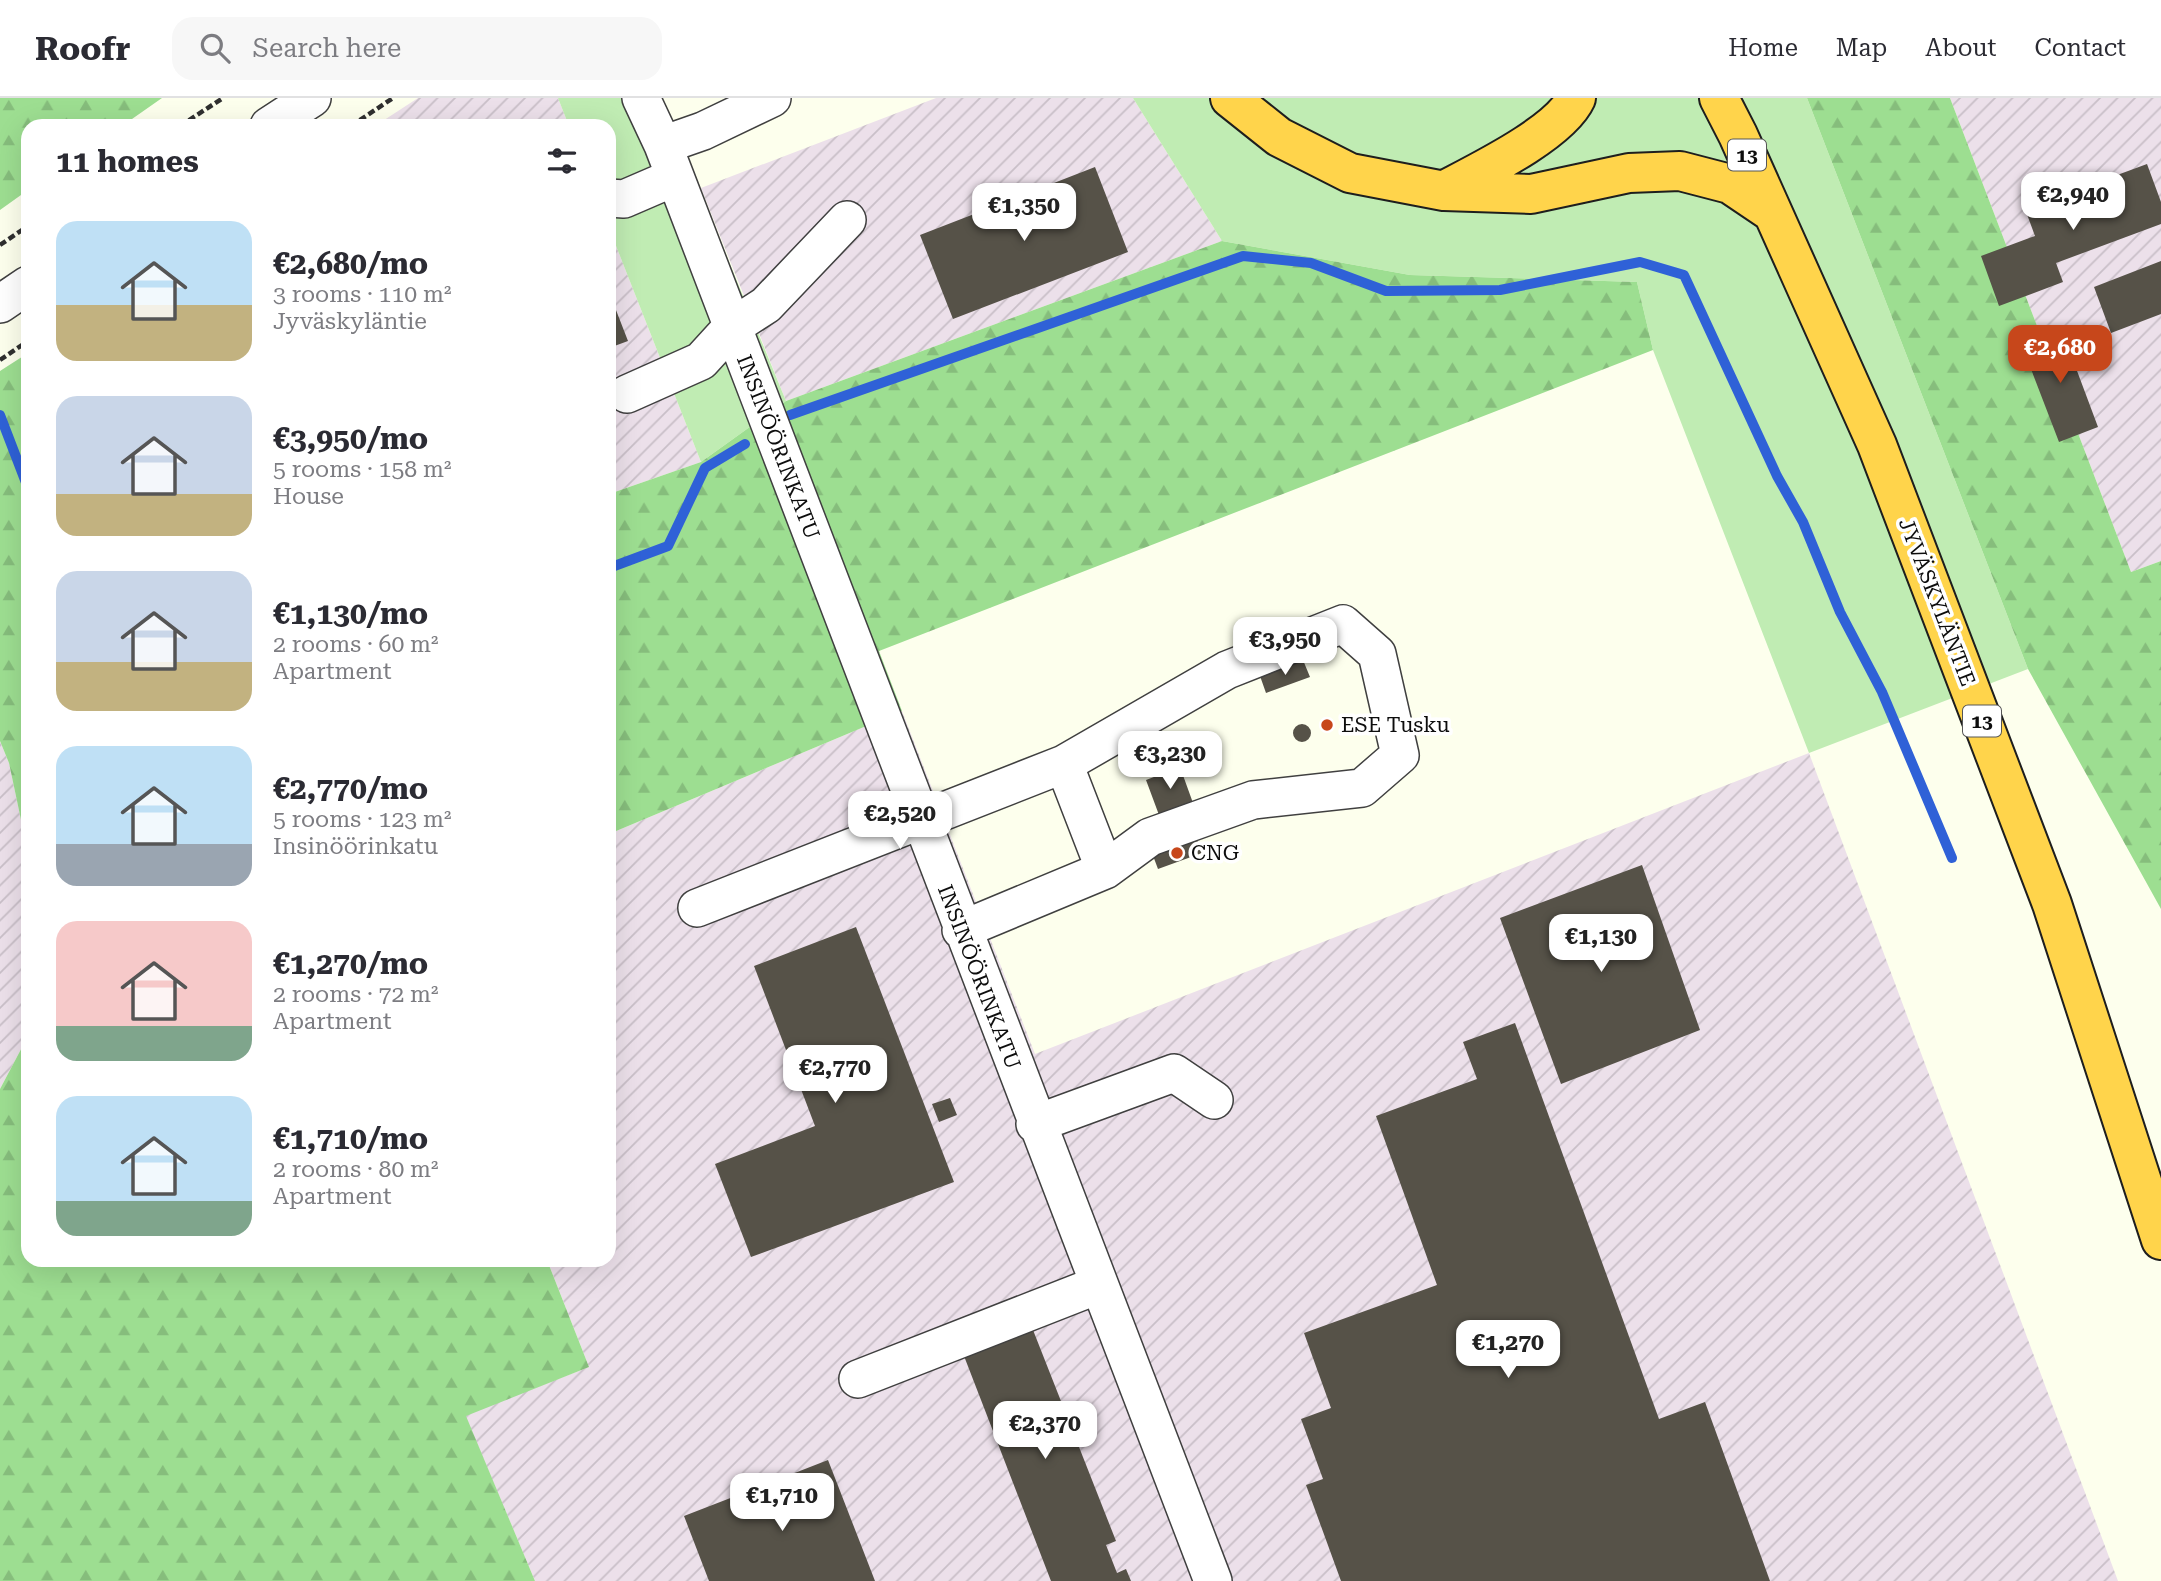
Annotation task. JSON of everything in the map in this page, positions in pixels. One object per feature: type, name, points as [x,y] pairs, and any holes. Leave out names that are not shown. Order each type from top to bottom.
[{"type":"highway","points":[[1230,98],[1279,137],[1350,173],[1444,191],[1531,194],[1629,173],[1680,172],[1730,184],[1773,213]]},
{"type":"highway","points":[[1444,191],[1515,152],[1571,109],[1576,98]]},
{"type":"highway","name":"JYVÄSKYLÄNTIE","points":[[1719,98],[1877,446],[2047,892],[2161,1240]]},
{"type":"street","points":[[280,119],[312,98]]},
{"type":"street","name":"INSINÖÖRINKATU","points":[[641,98],[669,161],[1035,1124],[1213,1581]]},
{"type":"street","points":[[616,198],[624,199],[703,131],[729,98]]},
{"type":"street","points":[[703,131],[772,98]]},
{"type":"street","points":[[627,394],[701,361],[732,327],[766,306],[847,220]]},
{"type":"street","points":[[0,304],[21,290]]},
{"type":"street","points":[[697,908],[1064,764],[1227,670],[1343,624],[1377,654],[1399,755],[1362,788],[1253,800],[1150,837],[1105,870],[961,930]]},
{"type":"street","points":[[1064,764],[1105,870]]},
{"type":"street","points":[[1035,1124],[1174,1073],[1214,1100]]},
{"type":"street","points":[[858,1379],[1098,1284]]},
{"type":"path","points":[[191,119],[223,98]]},
{"type":"path","points":[[362,119],[393,98]]},
{"type":"path","points":[[0,245],[21,231]]},
{"type":"path","points":[[0,360],[21,346]]},
{"type":"shaded area","points":[[418,98],[558,98],[566,119],[386,119]]},
{"type":"shaded area","points":[[936,98],[1133,98],[1222,241],[786,401],[701,188]]},
{"type":"shaded area","points":[[1950,98],[2161,98],[2161,561],[2131,572]]},
{"type":"shaded area","points":[[616,246],[701,462],[616,492]]},
{"type":"shaded area","points":[[902,711],[1035,1054],[1809,753],[2118,1581],[535,1581],[465,1415],[589,1367],[550,1267],[616,1267],[616,831]]},
{"type":"shaded area","points":[[0,741],[9,763],[21,820],[21,1049],[0,1089]]},
{"type":"green space","points":[[0,98],[162,98],[132,119],[21,119],[21,195],[0,210]]},
{"type":"green space","points":[[558,98],[662,98],[786,401],[701,462],[616,246],[616,119],[566,119]]},
{"type":"green space","points":[[1133,98],[1807,98],[2028,669],[1809,753],[1653,350],[1637,282],[1410,275],[1222,241]]},
{"type":"green space","points":[[1807,98],[1950,98],[2131,572],[2161,561],[2161,909],[2028,669]]},
{"type":"green space","points":[[1222,241],[1410,275],[1637,282],[1653,350],[879,651],[902,711],[616,831],[616,492],[701,462],[786,401]]},
{"type":"green space","points":[[21,358],[21,820],[9,763],[0,741],[0,371]]},
{"type":"green space","points":[[21,1049],[21,1267],[550,1267],[589,1367],[466,1416],[535,1581],[0,1581],[0,1089]]},
{"type":"building","points":[[2147,164],[2161,202],[2161,224],[2056,263],[2063,282],[1999,306],[1981,256],[2035,236],[2025,209]]},
{"type":"building","points":[[1095,167],[1128,252],[953,319],[920,235]]},
{"type":"building","points":[[2161,261],[2161,314],[2111,333],[2094,287]]},
{"type":"building","points":[[616,310],[628,341],[616,345]]},
{"type":"building","points":[[2061,328],[2098,427],[2059,442],[2021,343]]},
{"type":"building","points":[[1303,660],[1310,677],[1266,693],[1260,676]]},
{"type":"building","points":[[1302,724],[1308,727],[1311,733],[1308,739],[1302,742],[1296,739],[1293,733],[1296,727]]},
{"type":"building","points":[[1180,767],[1193,803],[1159,815],[1146,780]]},
{"type":"building","name":"CNG","points":[[1196,837],[1202,853],[1158,869],[1152,853]]},
{"type":"building","points":[[1642,865],[1700,1030],[1561,1084],[1500,918]]},
{"type":"building","points":[[856,927],[954,1182],[751,1257],[715,1164],[815,1126],[754,966]]},
{"type":"building","points":[[1515,1023],[1659,1419],[1705,1402],[1770,1581],[1341,1581],[1306,1485],[1323,1479],[1301,1419],[1331,1408],[1304,1333],[1437,1285],[1376,1116],[1477,1079],[1463,1042]]},
{"type":"building","points":[[950,1098],[957,1115],[939,1122],[932,1104]]},
{"type":"building","points":[[1033,1330],[1116,1541],[1106,1545],[1117,1573],[1126,1569],[1131,1581],[1051,1581],[964,1356]]},
{"type":"building","points":[[828,1460],[875,1581],[709,1581],[684,1516]]},
{"type":"waterway","points":[[790,415],[1243,256],[1311,263],[1386,291],[1500,290],[1640,262],[1684,275],[1777,476],[1803,522],[1840,612],[1882,692],[1952,858]]},
{"type":"waterway","points":[[0,415],[21,470]]},
{"type":"waterway","points":[[616,565],[668,546],[705,468],[745,444]]},
{"type":"place","name":"ESE Tusku","points":[[1327,725]]},
{"type":"place","name":"CNG","points":[[1177,853]]}]
